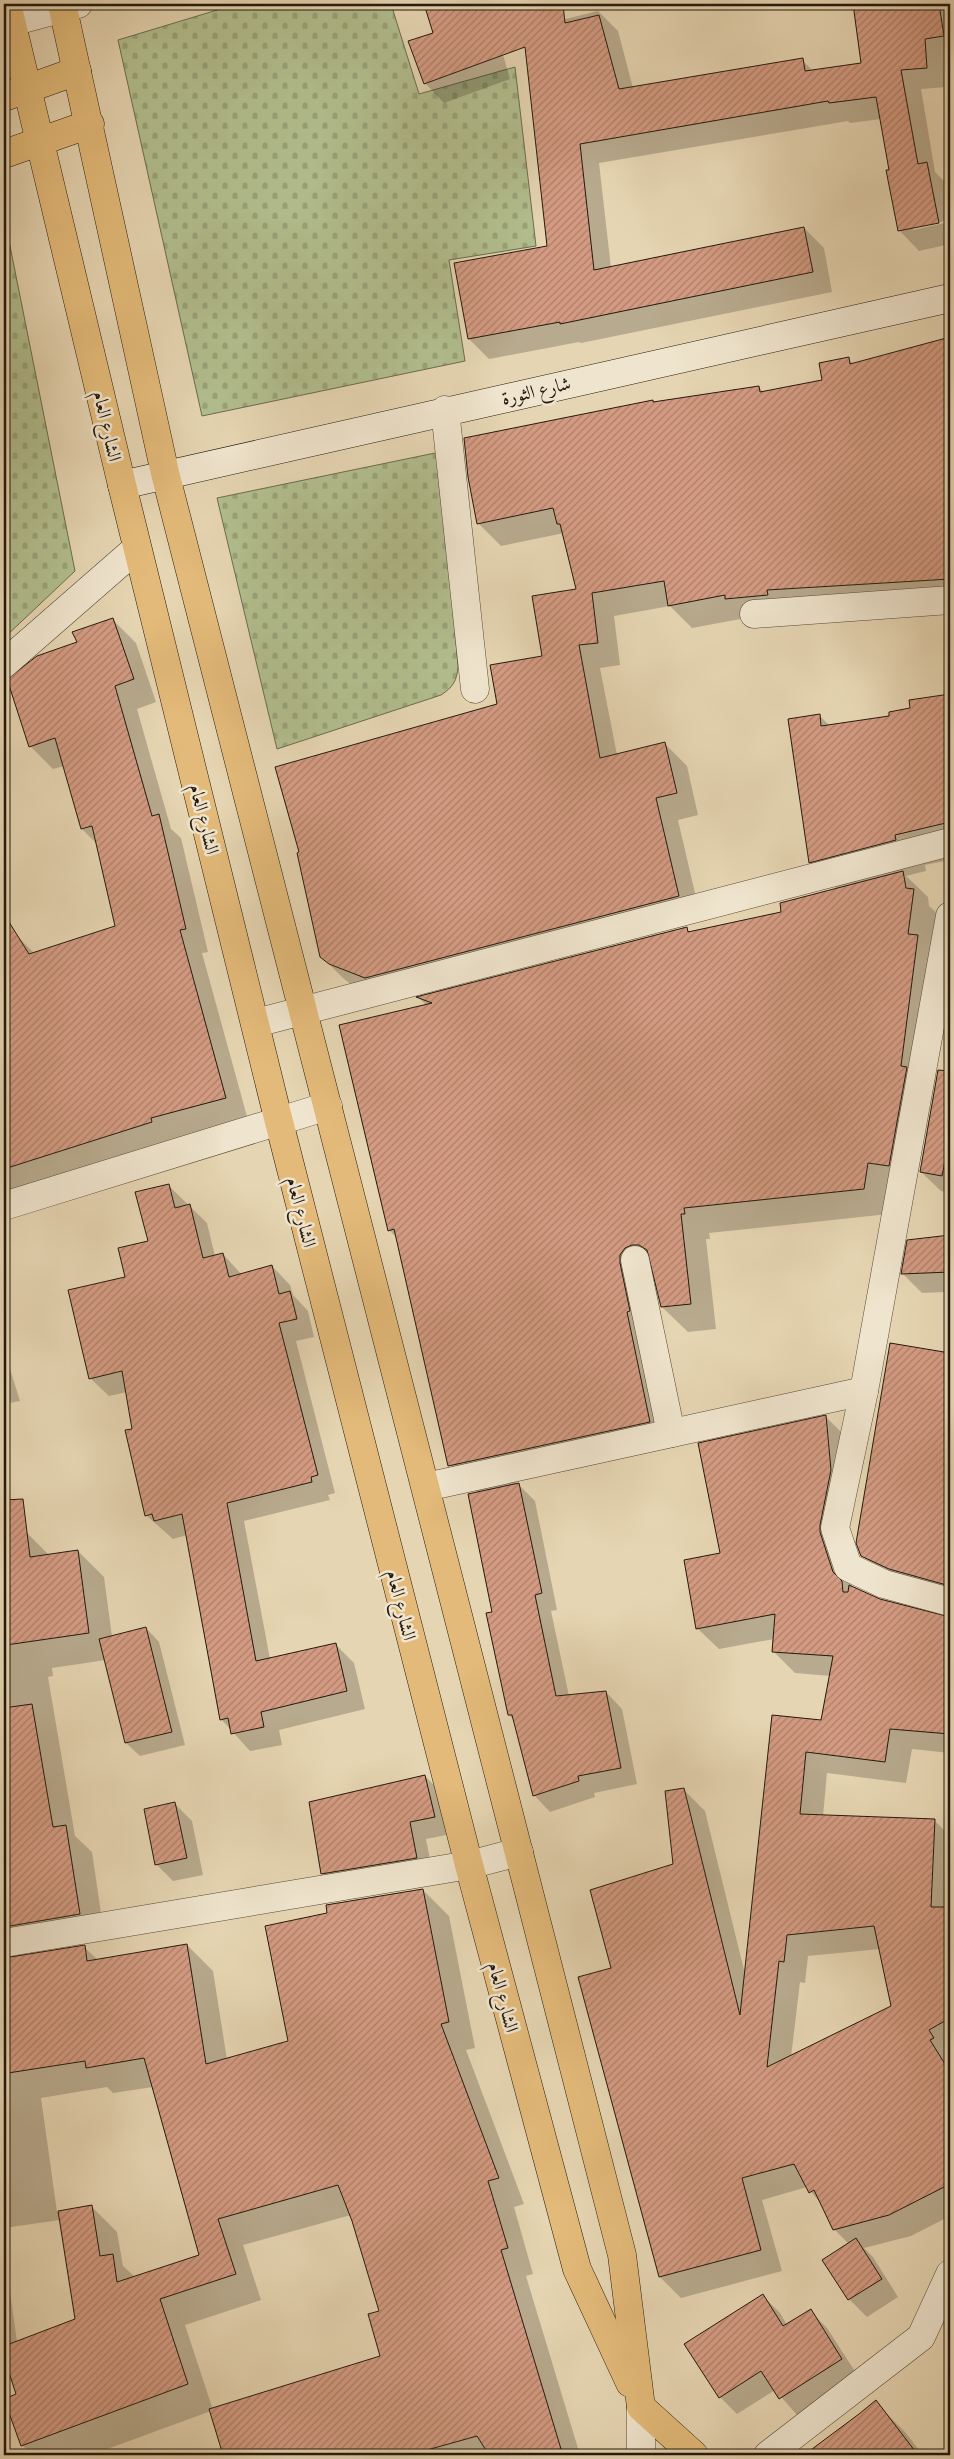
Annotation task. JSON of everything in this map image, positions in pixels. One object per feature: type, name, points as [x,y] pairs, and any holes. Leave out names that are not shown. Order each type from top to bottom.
[{"type":"main road","points":[[68,5],[77,70],[165,473],[622,2255],[641,2407],[694,2455]]},
{"type":"main road","name":"الشارع العام","points":[[9,13],[16,92],[41,142],[137,548],[256,1023],[278,1122],[469,1865],[577,2269],[641,2407]]},
{"type":"main road","points":[[16,92],[77,70]]},
{"type":"main road","points":[[4,154],[90,124]]},
{"type":"street","points":[[9,13],[68,5]]},
{"type":"street","name":"شارع الثورة","points":[[122,485],[165,473],[950,298]]},
{"type":"street","points":[[445,410],[475,689]]},
{"type":"street","points":[[4,664],[137,548]]},
{"type":"street","points":[[754,614],[950,600]]},
{"type":"street","points":[[256,1023],[950,842]]},
{"type":"street","points":[[950,916],[864,1391],[836,1528],[848,1567],[884,1584],[950,1602]]},
{"type":"street","points":[[4,1206],[328,1106]]},
{"type":"street","points":[[635,1260],[671,1433]]},
{"type":"street","points":[[426,1487],[864,1391]]},
{"type":"street","points":[[4,1943],[469,1865],[519,1852]]},
{"type":"street","points":[[768,2455],[921,2337],[950,2274]]},
{"type":"street","points":[[641,2407],[641,2455]]},
{"type":"green space","points":[[237,4],[391,4],[419,94],[515,67],[536,246],[449,260],[465,361],[202,416],[118,40]]},
{"type":"green space","points":[[4,216],[75,571],[4,638]]},
{"type":"green space","points":[[440,452],[458,666],[454,683],[441,695],[277,749],[217,498]]},
{"type":"building","points":[[424,4],[563,4],[565,23],[599,15],[619,89],[803,58],[805,71],[861,63],[853,4],[939,4],[944,36],[925,39],[927,68],[901,70],[918,164],[927,162],[939,223],[898,231],[886,170],[889,170],[876,97],[829,103],[828,101],[580,144],[594,270],[804,227],[813,272],[560,324],[560,322],[468,339],[454,263],[547,246],[525,47],[424,84],[408,41],[433,33]]},
{"type":"building","points":[[950,337],[950,579],[767,590],[768,595],[725,599],[725,595],[668,606],[664,581],[592,593],[598,643],[579,645],[600,758],[665,742],[677,793],[656,798],[679,896],[365,978],[329,964],[320,957],[297,853],[299,852],[275,767],[497,704],[490,665],[542,656],[532,596],[576,589],[560,524],[557,524],[553,508],[477,524],[468,477],[464,438],[653,400],[653,402],[759,386],[760,392],[822,380],[819,363],[849,357],[850,364]]},
{"type":"building","points":[[113,618],[134,679],[115,686],[152,816],[159,814],[186,929],[180,930],[226,1098],[151,1118],[152,1122],[4,1169],[4,914],[29,954],[115,926],[92,826],[81,829],[55,738],[29,747],[7,679],[37,656],[77,642],[72,632]]},
{"type":"building","points":[[950,694],[950,822],[895,835],[896,840],[809,863],[788,719],[820,714],[821,726],[889,716],[889,712],[910,708],[909,700]]},
{"type":"building","points":[[903,871],[906,888],[914,889],[908,934],[918,935],[901,1066],[907,1067],[889,1166],[868,1163],[864,1189],[684,1208],[685,1214],[681,1214],[691,1304],[661,1307],[647,1250],[639,1245],[625,1248],[620,1255],[620,1263],[630,1311],[627,1312],[650,1422],[448,1466],[394,1229],[388,1231],[339,1025],[432,1003],[416,997],[687,927],[688,932],[781,912],[780,903]]},
{"type":"building","points":[[938,1070],[950,1071],[945,1123],[950,1124],[950,1157],[946,1156],[942,1176],[920,1172]]},
{"type":"building","points":[[169,1184],[175,1208],[190,1204],[203,1258],[223,1253],[229,1277],[272,1265],[279,1294],[290,1291],[297,1319],[279,1323],[318,1475],[311,1477],[312,1482],[227,1503],[256,1661],[336,1643],[347,1691],[261,1712],[264,1727],[231,1734],[228,1718],[220,1720],[182,1514],[154,1521],[152,1514],[145,1516],[125,1430],[132,1429],[122,1371],[89,1379],[68,1290],[125,1277],[118,1248],[148,1241],[135,1192]]},
{"type":"building","points":[[950,1235],[950,1272],[901,1274],[907,1240]]},
{"type":"building","points":[[890,1343],[950,1353],[950,1586],[889,1569],[861,1556],[856,1543]]},
{"type":"building","points":[[826,1415],[831,1470],[820,1532],[833,1572],[842,1581],[843,1592],[848,1592],[849,1585],[880,1599],[950,1617],[950,1734],[890,1729],[885,1762],[806,1752],[800,1814],[935,1819],[931,1907],[950,1907],[950,2018],[929,2030],[934,2038],[930,2040],[950,2072],[950,2184],[889,2215],[833,2230],[814,2190],[809,2193],[794,2164],[742,2178],[761,2250],[659,2277],[578,1977],[611,1968],[590,1890],[673,1864],[665,1791],[684,1788],[740,2015],[772,1715],[821,1720],[833,1656],[772,1652],[775,1614],[696,1629],[684,1560],[720,1553],[698,1443]],"holes":[[[874,1926],[891,2006],[767,2067],[779,1961],[784,1962],[787,1935]]]},
{"type":"building","points":[[519,1483],[542,1593],[535,1595],[556,1696],[606,1691],[621,1768],[578,1776],[579,1781],[533,1796],[512,1715],[508,1715],[486,1613],[492,1612],[468,1494]]},
{"type":"building","points":[[23,1499],[30,1557],[78,1550],[89,1633],[6,1645],[4,1627],[4,1500]]},
{"type":"building","points":[[146,1627],[172,1732],[125,1743],[99,1639]]},
{"type":"building","points":[[32,1704],[53,1827],[66,1825],[80,1914],[4,1927],[4,1708]]},
{"type":"building","points":[[425,1775],[435,1817],[410,1822],[417,1858],[321,1874],[309,1802]]},
{"type":"building","points":[[175,1802],[187,1858],[155,1865],[144,1809]]},
{"type":"building","points":[[423,1889],[449,2022],[441,2024],[499,2178],[488,2181],[508,2248],[501,2250],[561,2449],[541,2455],[489,2455],[477,2436],[409,2455],[223,2455],[209,2409],[380,2356],[368,2314],[379,2311],[352,2221],[338,2185],[218,2219],[236,2274],[160,2299],[188,2384],[21,2446],[4,2399],[16,2394],[4,2357],[4,2346],[75,2319],[58,2211],[92,2205],[100,2256],[113,2254],[117,2282],[199,2255],[144,2058],[86,2068],[85,2061],[8,2073],[4,2045],[4,1958],[85,1945],[87,1961],[187,1944],[206,2064],[288,2041],[265,1926],[327,1913],[326,1905]]},
{"type":"building","points":[[856,2238],[882,2279],[848,2300],[822,2260]]},
{"type":"building","points":[[763,2294],[783,2326],[811,2309],[842,2359],[779,2399],[761,2371],[719,2398],[684,2344]]},
{"type":"building","points":[[876,2400],[918,2455],[804,2455],[859,2414]]}]
